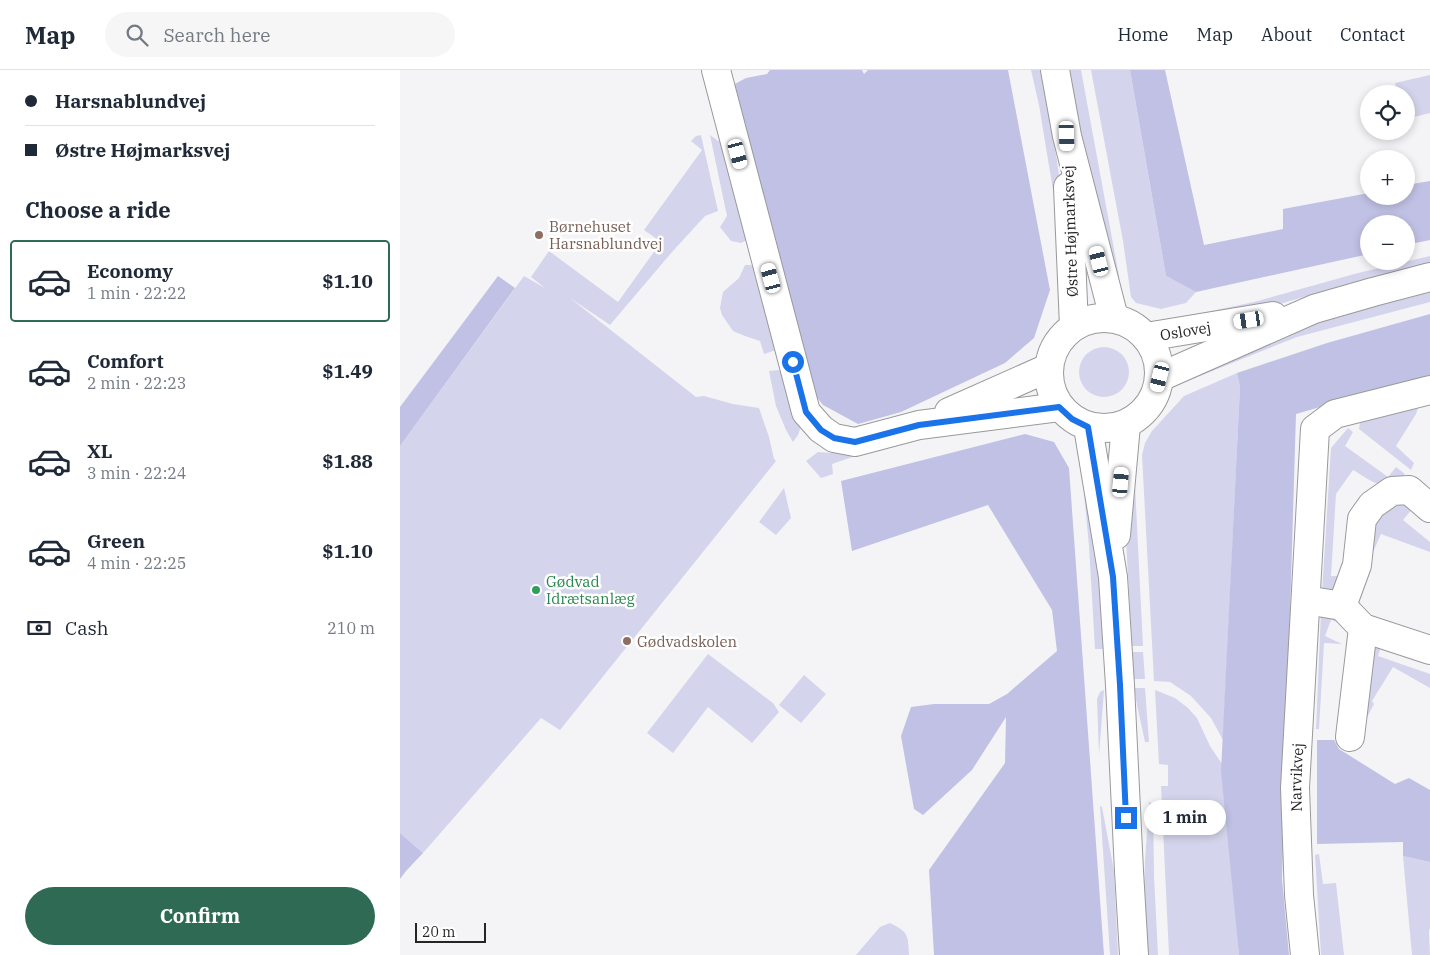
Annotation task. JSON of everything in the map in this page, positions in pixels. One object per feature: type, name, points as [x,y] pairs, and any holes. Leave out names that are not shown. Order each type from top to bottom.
[{"type":"street","points":[[716,70],[806,412],[821,430],[834,438],[855,442],[919,425],[1059,407]]},
{"type":"street","name":"Østre Højmarksvej","points":[[1055,70],[1067,136],[1114,318]]},
{"type":"street","name":"Østre Højmarksvej","points":[[1067,136],[1074,326]]},
{"type":"street","name":"Oslovej","points":[[1146,337],[1314,309],[1430,277]]},
{"type":"street","name":"Oslovej","points":[[1160,377],[1314,309]]},
{"type":"street","points":[[1093,318],[1114,318],[1132,325],[1146,337],[1157,356],[1160,377],[1154,397],[1143,414],[1126,425],[1107,429],[1088,427],[1072,419],[1059,407],[1050,388],[1048,368],[1056,344],[1074,326],[1093,318]]},
{"type":"street","points":[[919,425],[1048,368]]},
{"type":"street","name":"Narvikvej","points":[[1305,955],[1298,895],[1295,788],[1315,429],[1334,414],[1430,390]]},
{"type":"street","points":[[1113,577],[1126,425]]},
{"type":"street","points":[[1088,427],[1113,577],[1134,955]]},
{"type":"street","points":[[1342,606],[1357,565],[1362,519],[1372,505],[1392,491],[1409,490],[1430,508]]},
{"type":"street","points":[[1306,600],[1342,606],[1363,628],[1430,650]]},
{"type":"street","points":[[1350,737],[1363,628]]},
{"type":"shaded area","points":[[770,70],[862,70],[864,74],[868,70],[1008,70],[1050,290],[1034,338],[1005,363],[901,412],[858,424],[823,405],[811,390],[731,86],[746,78],[767,74]]},
{"type":"shaded area","points":[[1031,70],[1040,70],[1057,160],[1067,238],[1061,239],[1039,105]]},
{"type":"shaded area","points":[[1069,70],[1081,70],[1119,276],[1120,294],[1089,181]]},
{"type":"shaded area","points":[[1091,70],[1130,70],[1166,276],[1196,292],[1186,303],[1161,309],[1136,303],[1131,297],[1123,241]]},
{"type":"shaded area","points":[[1130,70],[1165,70],[1204,245],[1283,229],[1283,209],[1360,195],[1360,205],[1415,205],[1415,184],[1430,181],[1430,240],[1415,243],[1415,215],[1360,215],[1360,256],[1196,292],[1166,276]]},
{"type":"shaded area","points":[[1430,75],[1430,113],[1415,117],[1415,85],[1396,85],[1395,83]]},
{"type":"shaded area","name":"Gødvad Idrætsanlæg","points":[[701,135],[718,211],[705,216],[610,325],[570,298],[696,397],[704,396],[733,404],[759,408],[776,461],[560,730],[541,718],[423,853],[400,833],[400,446],[524,276],[545,288],[531,277],[549,251],[618,302],[661,242],[644,230],[702,150],[691,141],[696,136]]},
{"type":"shaded area","points":[[710,135],[721,143],[727,151],[749,239],[741,243],[731,241],[720,227],[727,216]]},
{"type":"shaded area","points":[[1430,256],[1430,264],[1415,268],[1415,260]]},
{"type":"shaded area","points":[[745,265],[751,265],[758,272],[776,350],[764,354],[760,341],[733,331],[722,315],[720,308],[723,292],[739,278]]},
{"type":"shaded area","points":[[1371,270],[1408,270],[1337,287],[1240,316],[1178,318],[1254,302]]},
{"type":"shaded area","points":[[498,276],[515,288],[400,446],[400,407]]},
{"type":"shaded area","points":[[1430,290],[1430,302],[1297,337],[1185,382],[1182,377],[1286,330]]},
{"type":"shaded area","points":[[1430,314],[1430,375],[1296,414],[1282,879],[1289,955],[1239,955],[1221,771],[1240,387],[1237,373],[1327,343]]},
{"type":"shaded area","points":[[1099,347],[1109,347],[1122,354],[1129,367],[1129,377],[1122,390],[1109,397],[1099,397],[1090,393],[1083,386],[1079,377],[1079,367],[1083,358],[1090,351]]},
{"type":"shaded area","points":[[779,370],[786,376],[801,426],[793,442],[776,406],[769,371]]},
{"type":"shaded area","points":[[1237,373],[1240,387],[1223,740],[1211,718],[1191,696],[1170,682],[1154,681],[1142,455],[1145,443],[1152,431],[1184,396]]},
{"type":"shaded area","points":[[1418,408],[1396,446],[1414,463],[1411,470],[1359,429],[1360,423]]},
{"type":"shaded area","points":[[1348,428],[1353,432],[1345,446],[1388,477],[1396,467],[1405,474],[1385,485],[1373,482],[1353,470],[1336,494],[1331,576],[1344,576],[1333,592],[1322,593],[1331,448]]},
{"type":"shaded area","points":[[1025,434],[1054,442],[1069,468],[1104,955],[934,955],[929,870],[1005,763],[1006,717],[972,770],[923,815],[914,809],[901,736],[911,707],[934,704],[989,704],[1007,694],[1057,651],[1052,610],[988,505],[852,551],[841,481]]},
{"type":"shaded area","points":[[1133,445],[1143,646],[1132,646],[1125,522]]},
{"type":"shaded area","points":[[1080,451],[1099,568],[1103,649],[1095,649],[1089,546]]},
{"type":"shaded area","points":[[818,452],[858,455],[832,464],[833,474],[821,478],[806,461]]},
{"type":"shaded area","points":[[784,488],[791,518],[776,535],[759,522]]},
{"type":"shaded area","points":[[1397,497],[1413,508],[1403,520],[1430,542],[1430,552],[1381,534],[1370,559],[1376,515]]},
{"type":"shaded area","points":[[1321,611],[1330,613],[1346,625],[1331,620],[1325,636],[1342,644],[1324,643],[1319,729],[1316,729]]},
{"type":"shaded area","points":[[1378,645],[1381,646],[1378,656],[1430,674],[1430,688],[1393,667],[1372,701],[1374,704],[1361,729],[1370,648]]},
{"type":"shaded area","points":[[1132,652],[1143,652],[1145,679],[1134,679]]},
{"type":"shaded area","points":[[708,654],[773,703],[779,712],[752,743],[708,707],[673,753],[647,733]]},
{"type":"shaded area","points":[[804,675],[826,694],[801,723],[779,705]]},
{"type":"shaded area","points":[[1134,688],[1145,688],[1149,742],[1145,742]]},
{"type":"shaded area","points":[[1104,690],[1099,755],[1097,699],[1100,692]]},
{"type":"shaded area","points":[[1155,690],[1175,698],[1188,708],[1197,718],[1210,746],[1222,764],[1239,955],[1169,955],[1161,786],[1168,786],[1168,765],[1159,764]]},
{"type":"shaded area","points":[[1317,740],[1334,740],[1339,749],[1395,784],[1409,778],[1430,790],[1430,862],[1403,856],[1403,842],[1317,844]]},
{"type":"shaded area","points":[[1149,802],[1153,803],[1158,955],[1148,955],[1144,893]]},
{"type":"shaded area","points":[[1100,806],[1102,807],[1114,871],[1118,955],[1110,955]]},
{"type":"shaded area","points":[[400,833],[423,853],[400,879]]},
{"type":"shaded area","points":[[1319,854],[1323,884],[1336,883],[1344,955],[1321,955],[1315,855]]},
{"type":"shaded area","points":[[1403,856],[1430,862],[1430,955],[1412,955]]},
{"type":"shaded area","points":[[890,923],[901,929],[906,935],[909,955],[856,955],[880,927]]},
{"type":"place","name":"Børnehuset Harsnablundvej","points":[[539,235]]},
{"type":"place","name":"Gødvad Idrætsanlæg","points":[[536,590]]},
{"type":"place","name":"Gødvadskolen","points":[[627,641]]},
{"type":"route","points":[[793,362],[806,412],[821,430],[834,438],[855,442],[919,425],[1059,407],[1072,419],[1088,427],[1113,577],[1126,818]]}]
